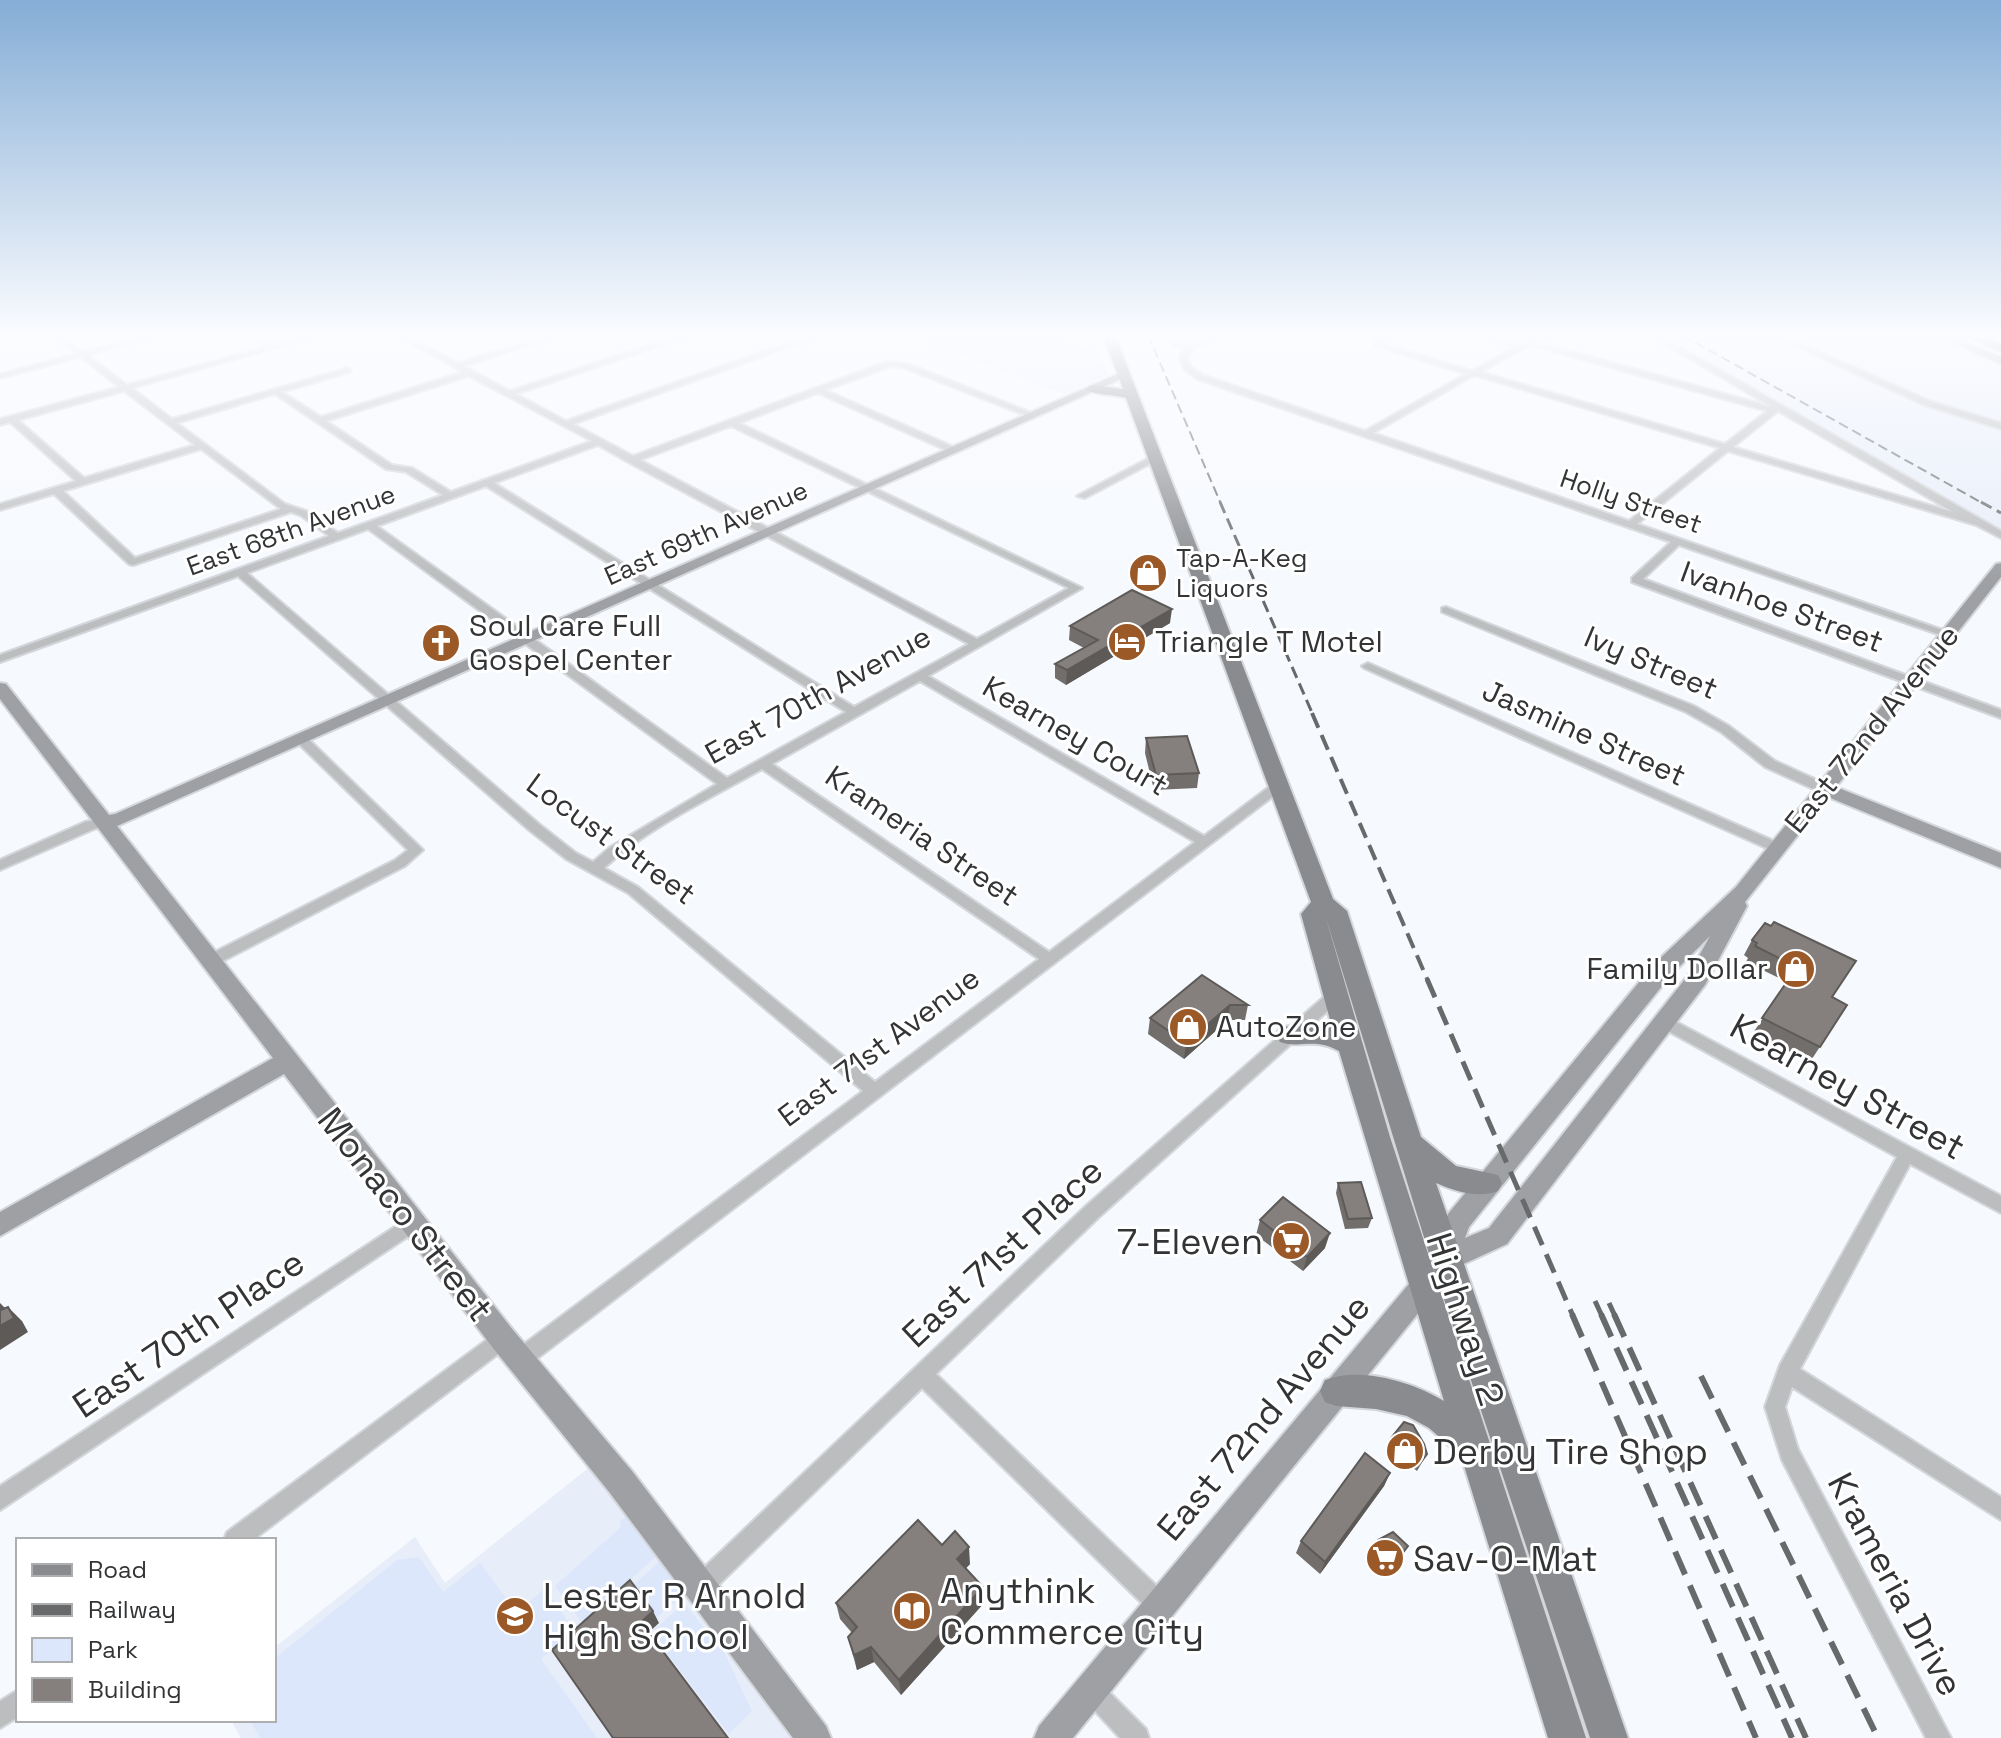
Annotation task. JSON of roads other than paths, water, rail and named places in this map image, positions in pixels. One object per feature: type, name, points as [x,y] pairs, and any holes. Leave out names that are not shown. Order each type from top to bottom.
[{"type":"main road","name":"Highway 2","points":[[1138,416],[1323,904],[1336,911],[1446,1260],[1609,1738]]},
{"type":"main road","name":"Highway 2","points":[[1323,904],[1312,914],[1349,1045],[1567,1738]]},
{"type":"main road","points":[[1289,1035],[1305,1030],[1324,1033],[1349,1045]]},
{"type":"main road","points":[[1404,1130],[1420,1154],[1438,1170],[1460,1181],[1488,1183]]},
{"type":"main road","points":[[1336,1391],[1373,1392],[1409,1399],[1450,1423],[1473,1447]]},
{"type":"street","points":[[0,422],[23,416]]},
{"type":"street","points":[[162,416],[282,506],[303,513],[337,537]]},
{"type":"street","points":[[170,422],[190,416]]},
{"type":"street","points":[[315,416],[389,467],[409,470],[449,495]]},
{"type":"street","points":[[321,420],[333,416]]},
{"type":"street","points":[[550,416],[976,643]]},
{"type":"street","points":[[565,424],[588,416]]},
{"type":"street","points":[[631,460],[747,416]]},
{"type":"street","points":[[876,416],[953,450]]},
{"type":"street","name":"East 69th Avenue","points":[[0,865],[90,825],[120,819],[1030,416]]},
{"type":"street","name":"Holly Street","points":[[1313,416],[1948,634]]},
{"type":"street","points":[[1365,434],[1397,416]]},
{"type":"street","points":[[1621,416],[1981,523]]},
{"type":"street","points":[[1630,525],[1766,416]]},
{"type":"street","points":[[1788,416],[2001,535]]},
{"type":"street","points":[[1969,416],[2001,426]]},
{"type":"street","points":[[12,419],[83,482]]},
{"type":"street","points":[[731,422],[869,488]]},
{"type":"street","name":"East 68th Avenue","points":[[0,659],[598,442]]},
{"type":"street","points":[[0,507],[201,446]]},
{"type":"street","points":[[1082,496],[1154,459]]},
{"type":"street","points":[[486,482],[852,711]]},
{"type":"street","name":"East 70th Avenue","points":[[596,867],[631,840],[762,763],[1077,588],[869,488]]},
{"type":"street","points":[[56,490],[133,562],[290,509]]},
{"type":"street","points":[[368,524],[726,784]]},
{"type":"street","name":"Ivanhoe Street","points":[[1679,540],[1636,580],[2001,714]]},
{"type":"street","name":"East 72nd Avenue","points":[[1051,1738],[1446,1260],[1457,1222],[1488,1183],[1507,1164],[1662,970],[1743,892],[2001,567]]},
{"type":"street","name":"Locust Street","points":[[241,573],[534,827],[571,856],[633,890],[874,1091]]},
{"type":"street","name":"Ivy Street","points":[[1446,610],[1690,709],[1725,729],[1758,757],[1825,789],[2001,861]]},
{"type":"street","name":"Jasmine Street","points":[[1368,666],[1778,848]]},
{"type":"street","name":"Kearney Court","points":[[918,675],[1205,842]]},
{"type":"street","name":"Monaco Street","points":[[0,688],[511,1350],[595,1450],[701,1586],[814,1738]]},
{"type":"street","points":[[210,961],[411,857],[415,847],[301,739]]},
{"type":"street","name":"Krameria Street","points":[[762,763],[1049,959]]},
{"type":"street","name":"East 71st Avenue","points":[[238,1538],[511,1350],[874,1091],[1278,787]]},
{"type":"street","name":"East 72nd Avenue","points":[[1446,1260],[1498,1236],[1708,963],[1743,892]]},
{"type":"street","name":"East 71st Place","points":[[701,1586],[1093,1211],[1357,977]]},
{"type":"street","name":"Kearney Street","points":[[1665,1022],[2001,1205]]},
{"type":"street","points":[[0,1225],[289,1060]]},
{"type":"street","name":"Krameria Drive","points":[[1907,1154],[1787,1372],[1775,1407],[1793,1461],[1939,1738]]},
{"type":"street","name":"East 70th Place","points":[[0,1499],[413,1223]]},
{"type":"street","points":[[1787,1372],[2001,1509]]},
{"type":"street","points":[[922,1374],[1159,1604]]},
{"type":"street","points":[[1091,1690],[1137,1738]]},
{"type":"street","points":[[0,1716],[16,1704]]},
{"type":"railway","points":[[1183,416],[1221,504]]},
{"type":"railway","points":[[1827,416],[1984,504]]},
{"type":"railway","points":[[1220,502],[1313,715]]},
{"type":"railway","points":[[1981,502],[2001,513]]},
{"type":"railway","points":[[1312,713],[1428,981]]},
{"type":"railway","points":[[1427,979],[1573,1316]]},
{"type":"railway","points":[[1595,1301],[1602,1316]]},
{"type":"railway","points":[[1609,1303],[1615,1316]]},
{"type":"railway","points":[[1572,1314],[1756,1738]]},
{"type":"railway","points":[[1601,1314],[1792,1738]]},
{"type":"railway","points":[[1614,1314],[1806,1738]]},
{"type":"railway","points":[[1701,1376],[1878,1738]]},
{"type":"place","name":"Tap-A-Keg Liquors","points":[[1148,573]]},
{"type":"place","name":"Triangle T Motel","points":[[1127,642]]},
{"type":"place","name":"Soul Care Full Gospel Center","points":[[441,643]]},
{"type":"place","name":"Family Dollar","points":[[1796,969]]},
{"type":"place","name":"AutoZone","points":[[1188,1027]]},
{"type":"place","name":"7-Eleven","points":[[1291,1241]]},
{"type":"place","name":"Derby Tire Shop","points":[[1405,1451]]},
{"type":"place","name":"Sav-O-Mat","points":[[1385,1558]]},
{"type":"place","name":"Anythink Commerce City","points":[[912,1611]]},
{"type":"place","name":"Lester R Arnold High School","points":[[515,1616]]}]
